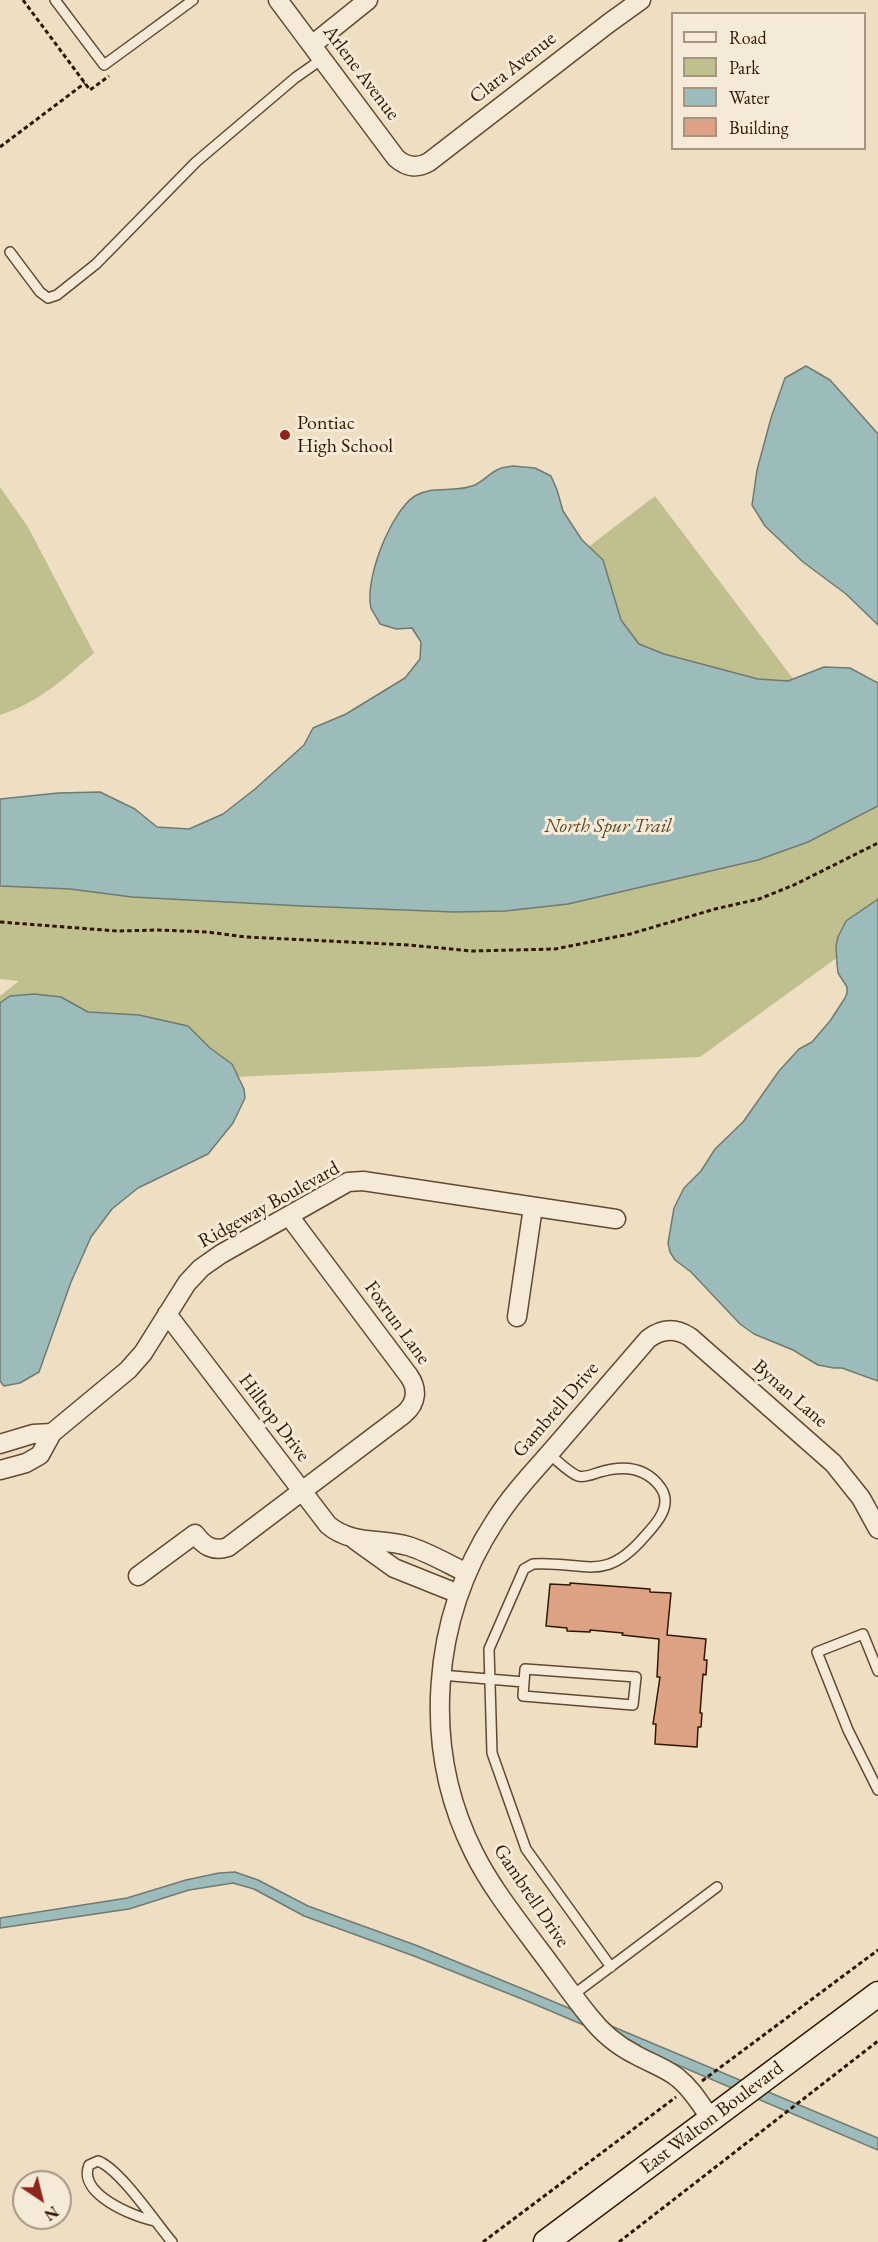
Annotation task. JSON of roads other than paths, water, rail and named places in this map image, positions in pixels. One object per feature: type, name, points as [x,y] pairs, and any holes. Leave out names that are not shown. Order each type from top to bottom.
[{"type":"main road","name":"East Walton Boulevard","points":[[546,2242],[878,1994]]},
{"type":"street","name":"Arlene Avenue","points":[[278,0],[396,158],[411,166]]},
{"type":"street","points":[[317,52],[368,0]]},
{"type":"street","points":[[609,23],[617,0]]},
{"type":"street","name":"Clara Avenue","points":[[411,166],[421,166],[429,162],[641,0]]},
{"type":"street","name":"Ridgeway Boulevard","points":[[0,1470],[19,1466],[36,1458],[44,1451],[52,1433],[133,1365],[187,1283],[207,1263],[344,1184],[358,1181],[616,1219]]},
{"type":"street","points":[[517,1317],[533,1207]]},
{"type":"street","name":"Foxrun Lane","points":[[289,1216],[409,1376],[415,1390],[414,1401],[409,1410],[302,1491]]},
{"type":"street","name":"Hilltop Drive","points":[[167,1314],[328,1525],[340,1534],[354,1539],[411,1547],[467,1573]]},
{"type":"street","name":"Bynan Lane","points":[[648,1339],[667,1330],[680,1332],[690,1337],[833,1462],[861,1498],[878,1529]]},
{"type":"street","name":"Gambrell Drive","points":[[648,1339],[549,1454],[499,1515],[487,1534],[467,1573],[446,1640],[441,1675],[440,1712],[445,1760],[454,1804],[480,1866],[495,1890],[588,2016],[610,2038],[681,2080],[711,2119]]},
{"type":"street","points":[[0,1444],[33,1434],[52,1433]]},
{"type":"street","points":[[138,1576],[195,1534],[206,1546],[213,1549],[228,1547],[302,1491]]},
{"type":"street","name":"Hilltop Drive","points":[[354,1539],[394,1568],[459,1594]]},
{"type":"lane","points":[[55,0],[104,65],[180,4],[193,0]]},
{"type":"lane","points":[[10,252],[40,292],[48,298],[57,295],[96,264],[212,148],[295,78],[317,52]]},
{"type":"lane","points":[[549,1454],[578,1476],[617,1468],[640,1470],[660,1487],[664,1495],[664,1506],[659,1521],[634,1550],[618,1562],[598,1567],[533,1564],[524,1569],[489,1649],[492,1754],[526,1850],[611,1967]]},
{"type":"lane","points":[[878,1671],[863,1634],[817,1652],[848,1730],[878,1790]]},
{"type":"lane","points":[[525,1668],[636,1677],[633,1705],[523,1696],[524,1682],[525,1668]]},
{"type":"lane","points":[[441,1675],[524,1682]]},
{"type":"lane","points":[[573,1995],[717,1887]]},
{"type":"lane","points":[[155,2221],[139,2218],[114,2206],[93,2187],[87,2174],[89,2165],[98,2161],[105,2164],[155,2221],[172,2242]]},
{"type":"water","points":[[806,366],[830,380],[878,434],[878,625],[846,594],[803,562],[765,526],[752,505],[757,470],[785,378]]},
{"type":"water","points":[[513,466],[535,468],[551,476],[563,511],[582,540],[603,560],[621,620],[639,644],[664,654],[758,679],[788,681],[824,667],[850,668],[878,683],[878,806],[808,842],[758,860],[568,904],[505,911],[454,912],[302,906],[132,897],[70,889],[0,886],[0,799],[58,793],[100,792],[135,809],[157,827],[189,829],[223,814],[255,789],[304,745],[313,728],[346,714],[405,678],[420,659],[421,642],[412,628],[396,629],[380,624],[371,608],[372,581],[381,547],[389,531],[397,516],[415,496],[429,491],[472,486],[495,471]]},
{"type":"water","points":[[878,899],[878,1381],[842,1368],[818,1365],[793,1350],[754,1334],[740,1324],[691,1272],[675,1260],[668,1243],[674,1208],[684,1188],[701,1171],[715,1149],[743,1122],[779,1071],[799,1049],[812,1042],[830,1021],[845,998],[847,987],[838,973],[836,946],[838,937],[846,921]]},
{"type":"water","points":[[34,994],[61,997],[88,1012],[139,1015],[188,1026],[210,1048],[232,1064],[244,1089],[245,1098],[233,1123],[208,1154],[138,1188],[112,1209],[91,1237],[71,1282],[39,1372],[20,1383],[4,1386],[0,1381],[0,1003],[10,996]]},
{"type":"water","points":[[235,1872],[258,1880],[308,1906],[418,1946],[878,2138],[878,2150],[527,2001],[414,1956],[304,1916],[254,1889],[233,1883],[189,1890],[129,1909],[0,1928],[0,1918],[127,1898],[186,1880]]},
{"type":"place","name":"Pontiac High School","points":[[285,435]]},
{"type":"park label","name":"North Spur Trail","points":[[608,827]]}]
